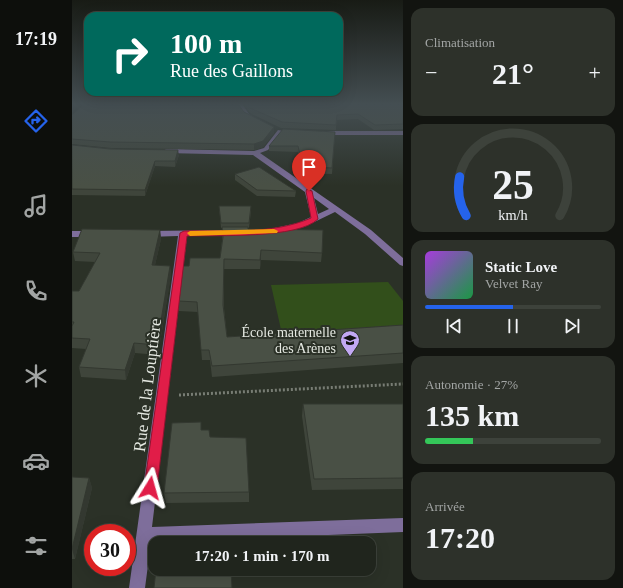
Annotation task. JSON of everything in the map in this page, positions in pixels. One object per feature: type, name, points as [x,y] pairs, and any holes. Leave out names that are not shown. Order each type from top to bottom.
[{"type":"street","points":[[159,151],[255,153],[266,149],[280,131]]},
{"type":"street","points":[[317,133],[403,133]]},
{"type":"street","points":[[255,153],[368,232],[403,263]]},
{"type":"street","points":[[309,191],[314,219]]},
{"type":"street","points":[[268,232],[294,227],[335,209]]},
{"type":"street","points":[[136,234],[245,232]]},
{"type":"street","name":"Rue de la Louptière","points":[[137,588],[184,233]]},
{"type":"street","points":[[72,234],[104,234]]},
{"type":"street","points":[[144,535],[403,525]]},
{"type":"path","points":[[163,395],[403,384]]},
{"type":"green space","points":[[388,282],[403,301],[403,335],[284,343],[271,285]]},
{"type":"building","points":[[72,131],[271,131],[263,141],[254,144],[110,142],[72,139]]},
{"type":"building","points":[[281,131],[335,132],[332,168],[303,167],[298,146],[269,146]]},
{"type":"building","points":[[72,145],[110,149],[178,150],[175,161],[155,161],[145,190],[72,189]]},
{"type":"building","points":[[259,167],[296,191],[257,190],[235,174]]},
{"type":"building","points":[[219,206],[251,206],[249,223],[221,223]]},
{"type":"building","points":[[222,227],[248,227],[248,229],[323,230],[322,253],[261,250],[260,260],[224,259],[223,305],[227,337],[403,325],[403,353],[212,366],[209,350],[201,350],[197,302],[179,301],[183,266],[189,266],[190,258],[220,258],[223,237]]},
{"type":"building","points":[[82,229],[160,230],[152,265],[170,266],[157,345],[134,343],[125,370],[79,367],[90,339],[72,338],[72,326],[74,322],[72,322],[72,291],[79,291],[100,253],[73,252]]},
{"type":"building","points":[[303,404],[403,404],[403,478],[314,479]]},
{"type":"building","points":[[201,422],[201,430],[209,430],[210,437],[246,438],[249,492],[164,493],[172,423]]},
{"type":"building","points":[[72,477],[89,478],[72,549]]},
{"type":"building","points":[[155,576],[231,576],[232,588],[154,588]]},
{"type":"slow traffic","points":[[190,233],[274,231]]},
{"type":"place","name":"École maternelle des Arènes","points":[[350,357]]},
{"type":"route","points":[[150,488],[184,233],[268,232],[301,225],[314,219],[309,191]]}]
